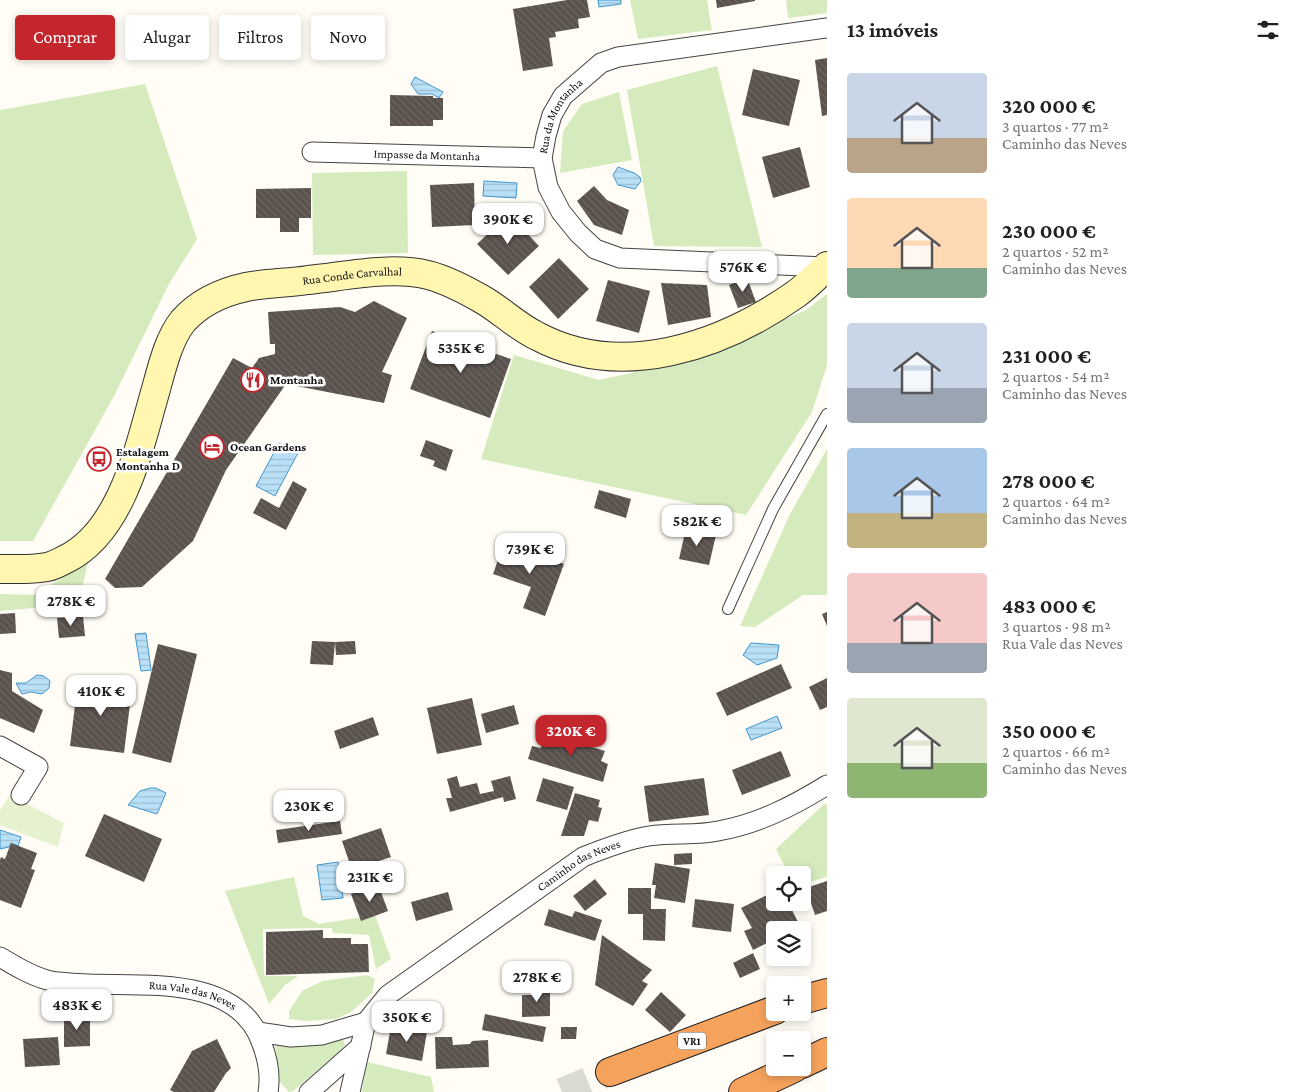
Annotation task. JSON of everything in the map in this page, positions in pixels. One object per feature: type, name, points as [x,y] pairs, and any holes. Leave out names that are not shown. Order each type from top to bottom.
[{"type":"highway","points":[[811,997],[827,993]]},
{"type":"highway","name":"VR1","points":[[610,1072],[766,1013]]},
{"type":"highway","points":[[811,1060],[827,1052]]},
{"type":"highway","points":[[744,1092],[777,1076]]},
{"type":"main road","name":"Rua Conde Carvalhal","points":[[0,569],[23,570],[49,567],[75,554],[95,536],[117,504],[136,461],[166,355],[181,324],[197,307],[221,295],[246,287],[371,273],[404,272],[429,276],[484,300],[534,335],[571,351],[598,356],[644,356],[677,350],[716,338],[758,318],[798,292],[827,267]]},
{"type":"street","name":"Rua da Montanha","points":[[827,28],[618,57],[601,63],[563,96],[552,115],[542,158],[548,187],[561,212],[578,234],[595,249],[620,258],[827,267]]},
{"type":"street","name":"Impasse da Montanha","points":[[312,152],[542,158]]},
{"type":"street","points":[[0,746],[38,767],[21,796]]},
{"type":"street","name":"Caminho das Neves","points":[[350,1092],[366,1022],[388,995],[583,857],[616,844],[649,836],[717,832],[751,823],[793,806],[827,785]]},
{"type":"street","name":"Rua Vale das Neves","points":[[0,957],[20,969],[48,980],[86,984],[177,987],[200,991],[230,1003],[244,1015],[258,1032],[269,1062],[268,1092]]},
{"type":"street","points":[[258,1032],[291,1036],[322,1035],[366,1022]]},
{"type":"street","points":[[308,1092],[361,1046]]},
{"type":"lane","points":[[728,609],[773,509],[827,414]]},
{"type":"green space","points":[[630,0],[707,0],[712,30],[638,39]]},
{"type":"green space","points":[[786,0],[827,0],[827,13],[788,18]]},
{"type":"green space","points":[[717,66],[762,247],[654,246],[627,90]]},
{"type":"green space","points":[[145,84],[197,239],[169,284],[113,398],[33,541],[0,541],[0,110]]},
{"type":"green space","points":[[619,92],[632,160],[560,173],[563,131],[582,104]]},
{"type":"green space","points":[[407,171],[408,253],[313,255],[312,173]]},
{"type":"green space","points":[[827,294],[827,365],[812,412],[746,515],[481,459],[514,355],[599,380],[690,360],[806,310]]},
{"type":"green space","points":[[827,449],[827,595],[803,595],[755,627],[740,626],[790,514]]},
{"type":"green space","points":[[88,563],[78,604],[0,611],[0,594],[33,595]]},
{"type":"green space","points":[[10,795],[64,823],[58,847],[0,825],[0,810]]},
{"type":"green space","points":[[827,804],[827,877],[811,882],[811,866],[784,866],[776,849],[823,805]]},
{"type":"green space","points":[[294,877],[303,916],[319,924],[375,915],[391,959],[376,969],[369,935],[333,933],[332,928],[263,929],[264,976],[298,976],[285,985],[269,1004],[225,891]]},
{"type":"green space","points":[[367,975],[375,979],[372,993],[351,1012],[336,1019],[306,1021],[289,1019],[289,1011],[303,990],[323,981]]},
{"type":"green space","points":[[343,1038],[345,1045],[343,1048],[293,1091],[289,1092],[280,1082],[275,1044]]},
{"type":"green space","points":[[367,1062],[431,1077],[434,1092],[362,1092]]},
{"type":"water","points":[[598,0],[621,0],[621,4],[599,7]]},
{"type":"water","points":[[415,77],[443,92],[439,98],[432,94],[418,94],[411,84]]},
{"type":"water","points":[[618,167],[640,177],[641,181],[635,189],[618,185],[613,175]]},
{"type":"water","points":[[484,181],[517,183],[516,198],[483,196]]},
{"type":"water","points":[[279,443],[298,453],[275,496],[256,486]]},
{"type":"water","points":[[146,633],[151,670],[141,671],[135,634]]},
{"type":"water","points":[[751,643],[779,645],[777,658],[757,665],[743,655]]},
{"type":"water","points":[[37,675],[44,676],[50,681],[49,688],[42,694],[31,692],[22,694],[16,683],[26,683]]},
{"type":"water","points":[[777,716],[782,728],[751,740],[746,729]]},
{"type":"water","points":[[156,788],[166,793],[157,814],[128,805],[140,791]]},
{"type":"water","points":[[0,830],[21,837],[18,846],[11,843],[9,847],[0,849]]},
{"type":"water","points":[[338,862],[343,898],[322,900],[317,865]]},
{"type":"water","points":[[406,1011],[429,1015],[427,1025],[404,1021]]},
{"type":"building","points":[[567,0],[587,0],[590,17],[578,19],[579,28],[555,32],[556,37],[549,38],[553,66],[523,71],[513,9]]},
{"type":"building","points":[[716,0],[755,0],[755,1],[717,8]]},
{"type":"building","points":[[827,58],[827,115],[822,116],[815,60]]},
{"type":"building","points":[[753,69],[800,80],[789,126],[742,115]]},
{"type":"building","points":[[390,95],[443,98],[443,120],[433,120],[433,126],[390,126]]},
{"type":"building","points":[[800,147],[810,187],[773,198],[762,157]]},
{"type":"building","points":[[474,183],[475,225],[432,227],[430,185]]},
{"type":"building","points":[[594,186],[607,200],[629,210],[622,235],[594,225],[577,201]]},
{"type":"building","points":[[311,188],[311,218],[299,218],[299,232],[280,232],[280,218],[256,218],[256,189]]},
{"type":"building","points":[[509,214],[539,246],[508,275],[477,244]]},
{"type":"building","points":[[559,258],[589,289],[558,319],[529,287]]},
{"type":"building","points":[[747,278],[756,302],[738,308],[729,285]]},
{"type":"building","points":[[608,280],[650,291],[639,333],[596,321]]},
{"type":"building","points":[[661,283],[707,285],[711,317],[668,325]]},
{"type":"building","name":"Ocean Gardens","points":[[374,301],[407,318],[382,372],[392,375],[384,403],[286,384],[226,470],[193,541],[142,587],[115,588],[105,579],[233,358],[252,368],[259,358],[275,354],[275,344],[270,344],[268,312],[340,307],[355,312]]},
{"type":"building","points":[[432,331],[511,359],[490,418],[410,389]]},
{"type":"building","points":[[426,440],[453,450],[446,471],[433,466],[435,461],[420,456]]},
{"type":"building","points":[[293,481],[307,489],[286,530],[253,513],[261,498],[279,508]]},
{"type":"building","points":[[599,490],[631,499],[626,518],[594,508]]},
{"type":"building","points":[[686,528],[716,535],[709,565],[679,559]]},
{"type":"building","points":[[504,543],[564,564],[545,616],[523,608],[531,587],[493,574]]},
{"type":"building","points":[[827,612],[827,626],[822,614]]},
{"type":"building","points":[[15,613],[16,633],[0,634],[0,614]]},
{"type":"building","points":[[83,616],[85,636],[59,638],[57,618]]},
{"type":"building","points":[[312,641],[335,642],[333,665],[310,664]]},
{"type":"building","points":[[355,641],[356,654],[336,655],[335,642]]},
{"type":"building","points":[[158,644],[197,654],[171,763],[132,753]]},
{"type":"building","points":[[781,664],[792,688],[727,716],[716,693]]},
{"type":"building","points":[[0,670],[12,673],[12,691],[43,710],[34,733],[0,718]]},
{"type":"building","points":[[827,678],[827,707],[820,710],[809,687]]},
{"type":"building","points":[[78,681],[132,688],[124,753],[70,746]]},
{"type":"building","points":[[472,698],[482,745],[437,754],[427,708]]},
{"type":"building","points":[[514,705],[519,724],[486,733],[481,714]]},
{"type":"building","points":[[373,717],[379,735],[340,749],[334,731]]},
{"type":"building","points":[[546,733],[605,751],[601,761],[608,764],[603,782],[528,759],[532,746],[541,748]]},
{"type":"building","points":[[781,751],[791,776],[742,795],[732,770]]},
{"type":"building","points":[[457,776],[460,787],[477,783],[480,794],[494,791],[491,781],[510,776],[516,799],[504,802],[503,797],[450,812],[446,798],[452,798],[447,779]]},
{"type":"building","points":[[543,778],[574,787],[567,810],[536,801]]},
{"type":"building","points":[[704,778],[709,815],[649,822],[644,786]]},
{"type":"building","points":[[575,793],[600,800],[598,807],[602,808],[598,822],[589,820],[584,836],[561,836]]},
{"type":"building","points":[[104,814],[162,839],[144,882],[85,856]]},
{"type":"building","points":[[340,821],[342,834],[278,843],[276,830]]},
{"type":"building","points":[[381,828],[391,857],[352,870],[342,841]]},
{"type":"building","points":[[11,843],[37,853],[31,869],[35,870],[21,908],[0,900],[0,860],[1,857],[5,859]]},
{"type":"building","points":[[692,853],[692,864],[674,865],[674,854]]},
{"type":"building","points":[[655,863],[690,869],[685,903],[654,898],[656,885],[652,885]]},
{"type":"building","points":[[595,879],[607,894],[585,911],[573,896]]},
{"type":"building","points":[[827,881],[827,911],[815,915],[811,903],[811,886]]},
{"type":"building","points":[[378,884],[388,911],[361,921],[351,894]]},
{"type":"building","points":[[628,888],[651,888],[651,909],[666,909],[665,941],[643,940],[643,914],[628,914]]},
{"type":"building","points":[[448,892],[453,910],[416,921],[411,902]]},
{"type":"building","points":[[766,896],[766,911],[792,911],[798,921],[766,921],[766,944],[753,950],[744,931],[752,928],[741,908]]},
{"type":"building","points":[[695,899],[734,904],[731,932],[692,927]]},
{"type":"building","points":[[549,909],[572,917],[575,911],[602,920],[595,941],[544,925]]},
{"type":"building","points":[[323,930],[323,938],[351,938],[351,944],[368,944],[369,972],[266,975],[266,932]]},
{"type":"building","points":[[602,935],[652,970],[642,981],[648,984],[633,1006],[595,985]]},
{"type":"building","points":[[753,953],[760,969],[740,978],[733,963]]},
{"type":"building","points":[[544,963],[544,977],[513,978],[513,964]]},
{"type":"building","points":[[550,987],[550,1016],[522,1017],[522,995],[533,995],[533,988]]},
{"type":"building","points":[[661,992],[686,1015],[670,1032],[645,1010]]},
{"type":"building","points":[[485,1014],[546,1027],[543,1042],[482,1030]]},
{"type":"building","points":[[64,1016],[90,1016],[90,1046],[64,1047]]},
{"type":"building","points":[[391,1026],[427,1032],[422,1061],[386,1054]]},
{"type":"building","points":[[561,1027],[577,1027],[576,1039],[561,1039]]},
{"type":"building","points":[[58,1037],[60,1065],[25,1067],[23,1039]]},
{"type":"building","points":[[435,1037],[452,1037],[453,1045],[488,1040],[489,1067],[436,1069]]},
{"type":"building","points":[[217,1039],[231,1068],[214,1092],[174,1092],[170,1090],[192,1051]]},
{"type":"tunnel","points":[[562,1092],[610,1072]]},
{"type":"place","name":"Montanha","points":[[253,380]]},
{"type":"place","name":"Ocean Gardens","points":[[212,447]]},
{"type":"place","name":"Estalagem Montanha D","points":[[99,459]]}]
